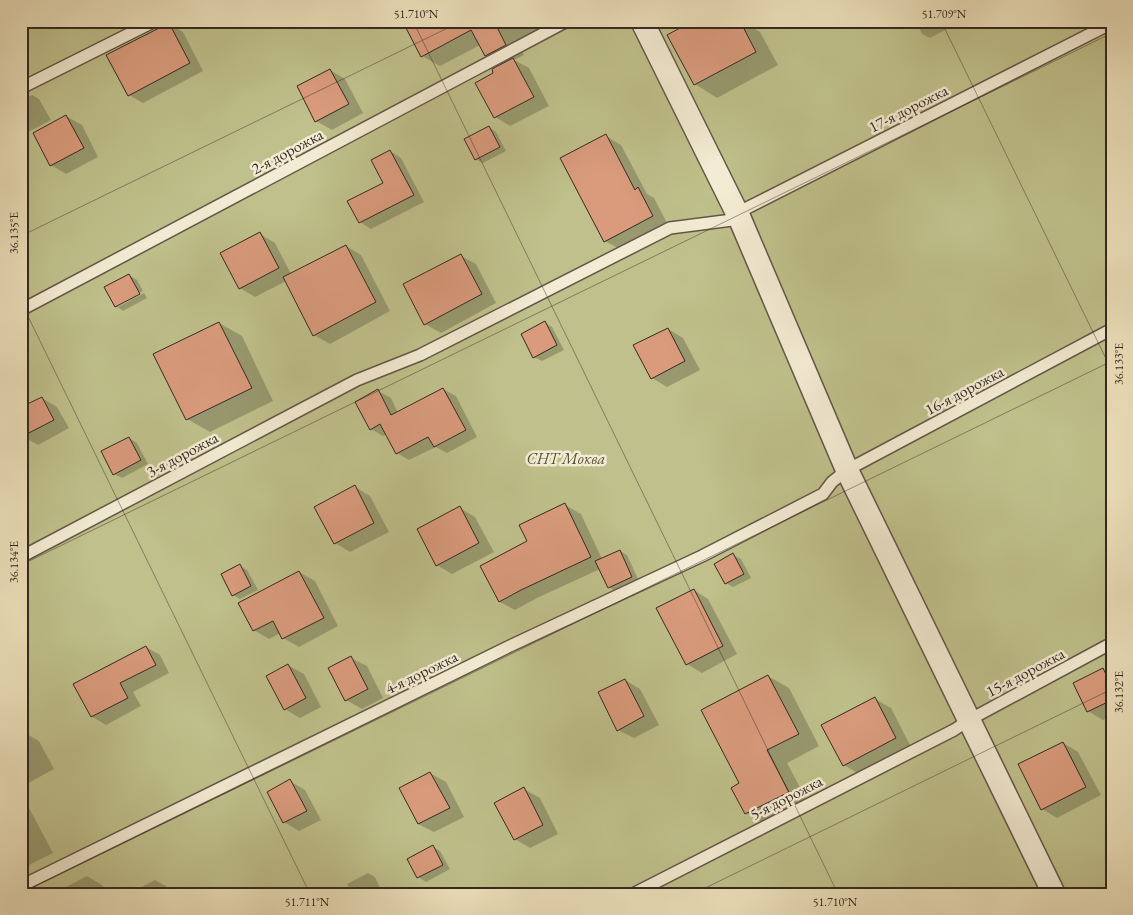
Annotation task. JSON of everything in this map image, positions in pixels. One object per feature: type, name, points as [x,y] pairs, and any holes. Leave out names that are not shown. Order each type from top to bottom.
[{"type":"street","points":[[642,21],[732,218],[840,476],[961,725],[1054,894]]},
{"type":"lane","points":[[21,88],[155,21]]},
{"type":"lane","name":"2-я дорожка","points":[[21,310],[568,21]]},
{"type":"lane","name":"17-я дорожка","points":[[732,218],[1112,23]]},
{"type":"lane","name":"3-я дорожка","points":[[21,557],[357,380],[420,355],[670,228],[732,218]]},
{"type":"lane","name":"16-я дорожка","points":[[840,476],[1112,330]]},
{"type":"lane","name":"4-я дорожка","points":[[21,886],[510,646],[702,556],[823,494],[840,476]]},
{"type":"lane","name":"15-я дорожка","points":[[961,725],[1112,643]]},
{"type":"lane","name":"5-я дорожка","points":[[633,894],[961,725]]},
{"type":"green space","name":"СНТ Моква","points":[[21,21],[1112,21],[1112,894],[21,894]]},
{"type":"building","points":[[420,21],[494,21],[506,45],[485,56],[471,30],[421,57],[406,28]]},
{"type":"building","points":[[693,21],[740,21],[756,52],[694,85],[667,35]]},
{"type":"building","points":[[169,23],[190,63],[128,96],[106,55]]},
{"type":"building","points":[[513,58],[534,97],[494,118],[475,83],[493,73],[492,69]]},
{"type":"building","points":[[330,69],[349,104],[315,122],[297,86]]},
{"type":"building","points":[[66,115],[84,148],[50,166],[33,133]]},
{"type":"building","points":[[489,126],[500,147],[475,160],[464,139]]},
{"type":"building","points":[[606,134],[635,190],[638,187],[653,216],[604,242],[560,158]]},
{"type":"building","points":[[390,150],[414,195],[359,223],[347,201],[383,183],[371,160]]},
{"type":"building","points":[[260,232],[279,268],[239,289],[220,253]]},
{"type":"building","points":[[346,245],[376,302],[313,336],[283,277]]},
{"type":"building","points":[[461,254],[482,294],[424,325],[403,284]]},
{"type":"building","points":[[129,274],[140,294],[115,307],[104,287]]},
{"type":"building","points":[[545,321],[557,345],[533,358],[521,334]]},
{"type":"building","points":[[219,322],[252,388],[186,420],[153,354]]},
{"type":"building","points":[[668,328],[685,361],[651,379],[633,345]]},
{"type":"building","points":[[443,388],[466,430],[434,447],[428,437],[396,454],[380,424],[370,430],[355,402],[378,389],[391,415]]},
{"type":"building","points":[[42,397],[54,420],[21,437],[21,407]]},
{"type":"building","points":[[129,437],[141,460],[113,475],[101,451]]},
{"type":"building","points":[[355,485],[374,523],[334,544],[314,507]]},
{"type":"building","points":[[565,503],[591,557],[499,602],[480,566],[527,541],[519,525]]},
{"type":"building","points":[[460,506],[479,543],[436,566],[417,529]]},
{"type":"building","points":[[620,550],[632,577],[608,588],[595,561]]},
{"type":"building","points":[[733,553],[744,574],[725,584],[714,564]]},
{"type":"building","points":[[240,564],[251,586],[232,596],[221,574]]},
{"type":"building","points":[[299,571],[324,618],[282,639],[273,621],[253,631],[238,603]]},
{"type":"building","points":[[694,589],[723,646],[686,665],[656,608]]},
{"type":"building","points":[[146,646],[156,665],[120,683],[128,698],[91,717],[73,684]]},
{"type":"building","points":[[351,656],[368,689],[345,701],[328,668]]},
{"type":"building","points":[[288,664],[306,698],[284,710],[266,676]]},
{"type":"building","points":[[1103,668],[1112,687],[1112,700],[1087,712],[1073,683]]},
{"type":"building","points":[[768,675],[799,734],[767,750],[789,792],[745,814],[731,788],[739,783],[701,710]]},
{"type":"building","points":[[625,679],[644,716],[617,731],[598,692]]},
{"type":"building","points":[[875,697],[896,738],[843,766],[821,725]]},
{"type":"building","points":[[1063,742],[1086,787],[1041,810],[1018,764]]},
{"type":"building","points":[[430,772],[450,808],[418,824],[399,788]]},
{"type":"building","points":[[290,779],[307,811],[283,823],[267,792]]},
{"type":"building","points":[[524,787],[543,825],[514,840],[494,803]]},
{"type":"building","points":[[433,845],[443,865],[417,878],[407,859]]}]
